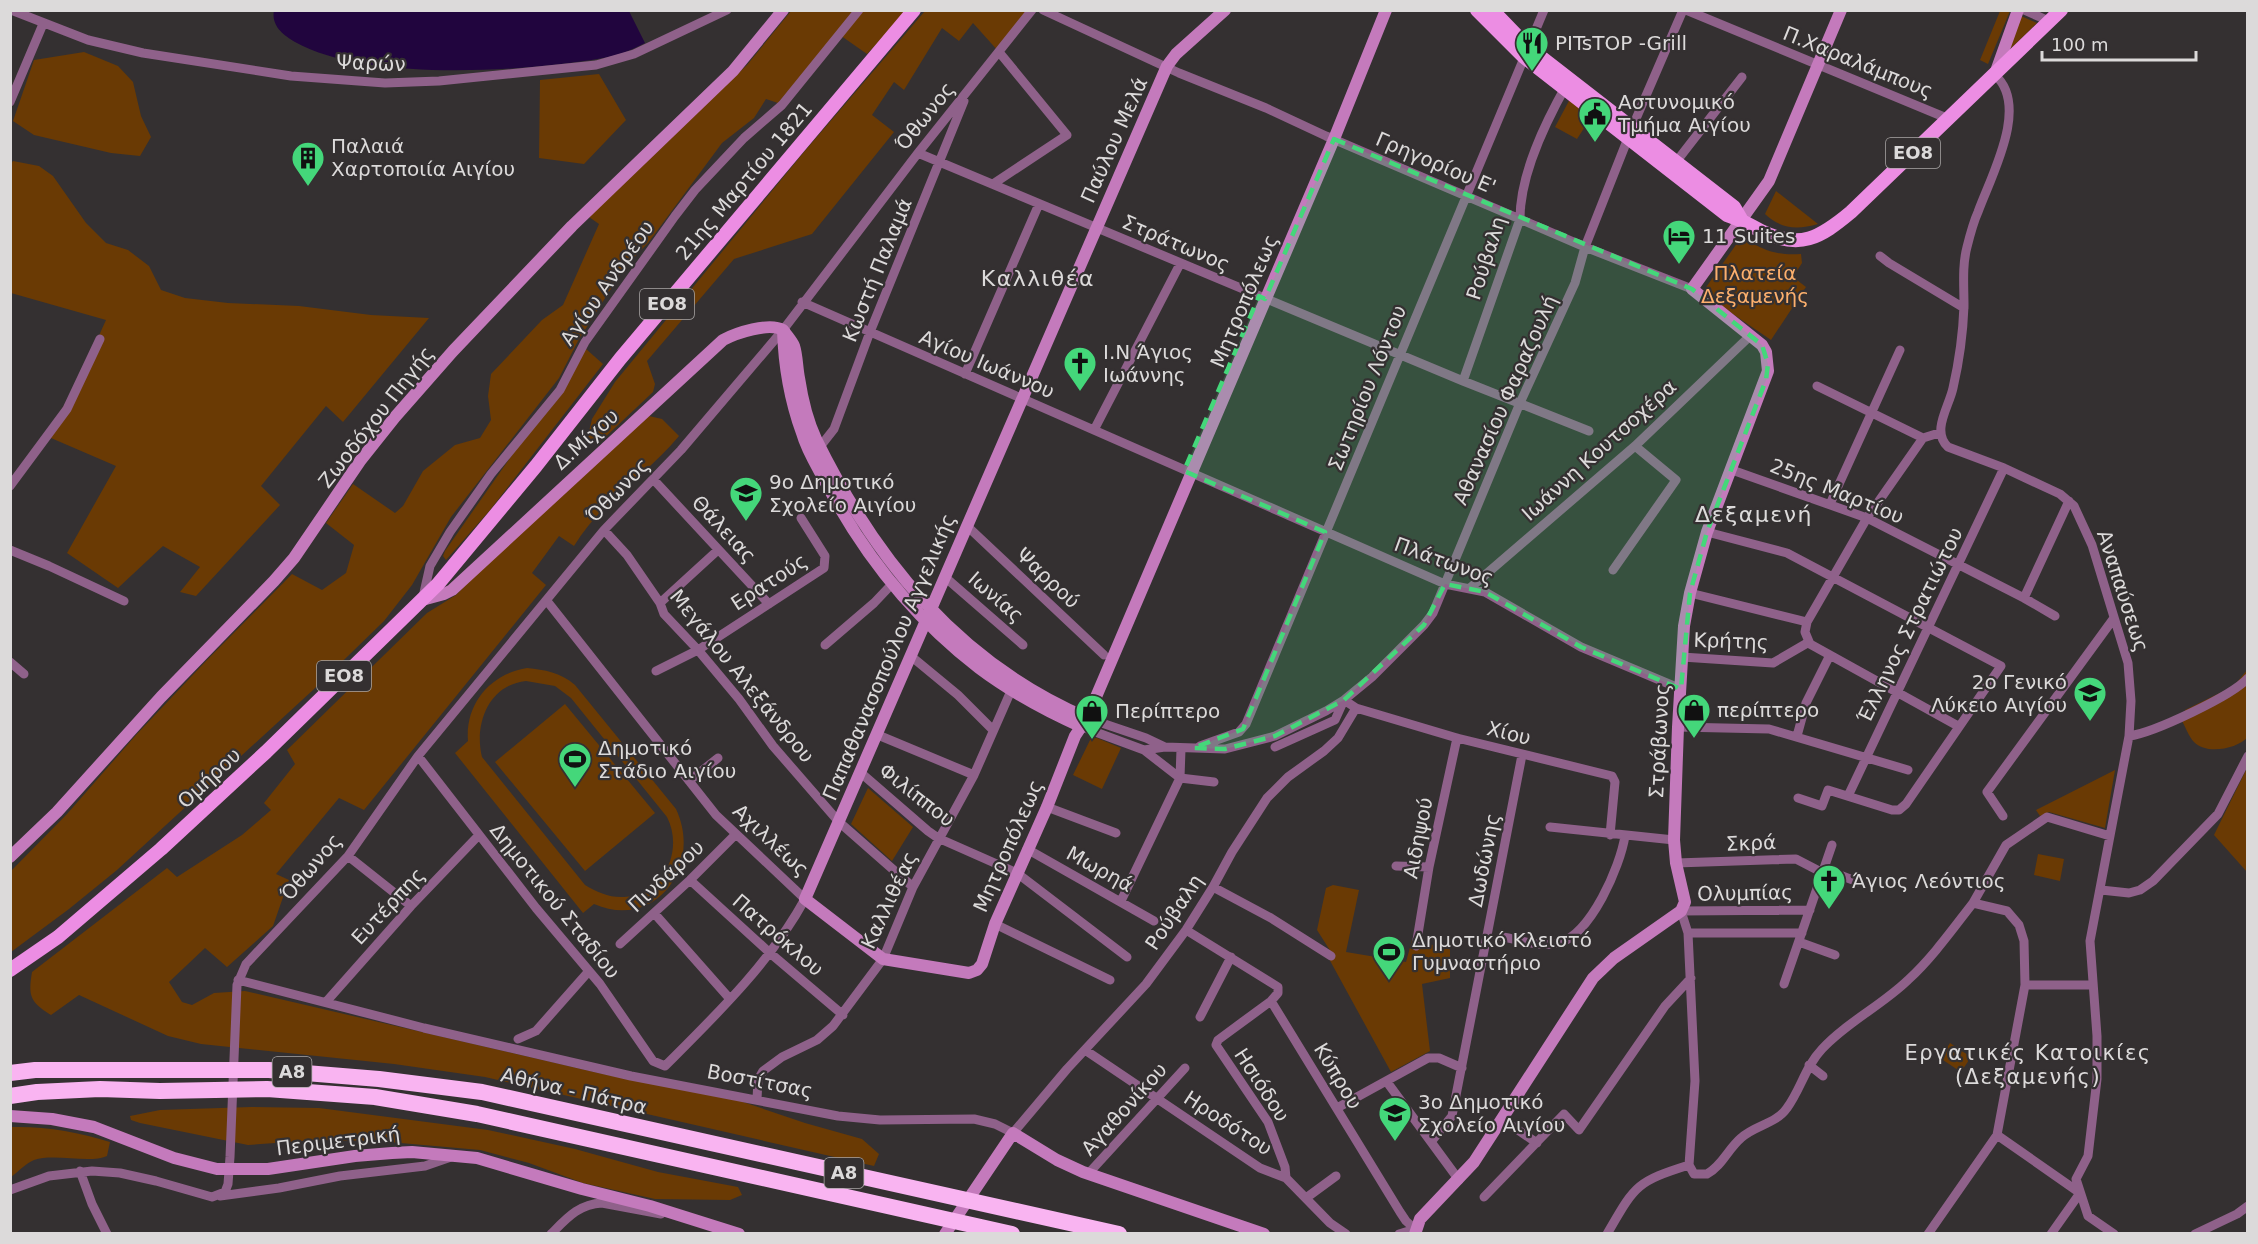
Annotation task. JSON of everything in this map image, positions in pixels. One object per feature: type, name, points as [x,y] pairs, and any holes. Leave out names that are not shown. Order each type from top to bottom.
[{"type":"highway","name":"Αθήνα - Πάτρα","points":[[10,1073],[35,1070],[269,1070],[379,1079],[482,1092],[1119,1233]]},
{"type":"highway","name":"Α8","points":[[10,1095],[100,1089],[160,1091],[267,1089],[375,1097],[477,1114],[1012,1233]]},
{"type":"main road","name":"21ης Μαρτίου 1821","points":[[423,600],[468,550],[610,371],[914,10]]},
{"type":"main road","name":"ΕΟ8","points":[[1477,10],[1526,52],[1630,133],[1727,215],[1741,219],[1768,234],[1792,241],[1814,238],[1830,229],[1949,119],[2061,10]]},
{"type":"main road","name":"ΕΟ8","points":[[1492,10],[1526,52]]},
{"type":"main road","name":"ΕΟ8","points":[[1630,133],[1676,162],[1734,207],[1741,219]]},
{"type":"main road","name":"Ομήρου","points":[[10,970],[58,937],[161,849],[266,752],[423,600]]},
{"type":"street","name":"Ψαρών","points":[[11,10],[88,40],[143,53],[251,71],[363,82],[414,82],[556,71],[611,62],[634,54],[727,10]]},
{"type":"street","name":"Ζωοδόχου Πηγής","points":[[10,857],[57,812],[161,697],[294,558],[360,461],[453,351],[572,226],[733,71],[783,10]]},
{"type":"street","name":"Αγίου Ανδρέου","points":[[423,600],[430,566],[450,532],[491,474],[560,390],[574,362],[606,311],[695,190],[744,138],[782,105],[859,10]]},
{"type":"street","name":"Όθωνος","points":[[238,980],[250,960],[348,856],[418,756],[604,530],[681,450],[783,330],[918,153],[1032,10]]},
{"type":"street","name":"Γρηγορίου Ε'","points":[[1043,10],[1330,138],[1585,247],[1692,289]]},
{"type":"street","name":"Παύλου Μελά","points":[[1096,229],[1167,66],[1176,54],[1225,10]]},
{"type":"street","name":"Μητροπόλεως","points":[[1330,138],[1377,10]]},
{"type":"street","name":"Μητροπόλεως","points":[[975,971],[982,964],[994,924],[1047,807],[1187,472],[1386,10]]},
{"type":"street","name":"Σωτηρίου Λόντου","points":[[1194,748],[1230,736],[1243,729],[1544,10]]},
{"type":"street","name":"Π.Χαραλάμπους","points":[[1685,10],[1949,119]]},
{"type":"street","name":"Αθανασίου Φαραζουλή","points":[[1344,700],[1381,668],[1428,620],[1520,404],[1575,283],[1585,247],[1630,133],[1685,10]]},
{"type":"street","points":[[1692,289],[1769,182],[1841,10]]},
{"type":"street","points":[[1959,726],[1830,655],[1807,639],[1807,622],[1867,518],[1923,438],[1939,433],[1953,389],[1964,308],[1966,249],[1998,161],[2009,117],[2008,98],[2003,82],[1995,75],[2018,10]]},
{"type":"street","points":[[2024,10],[2049,21]]},
{"type":"street","points":[[10,102],[43,24]]},
{"type":"street","points":[[993,184],[1067,135],[999,52]]},
{"type":"street","points":[[1676,162],[1742,77]]},
{"type":"street","name":"Ρούβαλη","points":[[1463,381],[1520,219],[1520,205],[1526,175],[1567,84]]},
{"type":"street","name":"Κωστή Παλαμά","points":[[812,457],[834,429],[870,333],[968,91]]},
{"type":"street","name":"Στράτωνος","points":[[918,153],[1463,381],[1589,430]]},
{"type":"street","points":[[965,374],[1038,204]]},
{"type":"street","name":"Παπαθανασοπούλου Αγγελικής","points":[[664,1066],[730,999],[770,953],[790,927],[805,899],[1096,229]]},
{"type":"street","points":[[1880,256],[1964,308]]},
{"type":"street","points":[[1094,430],[1180,264]]},
{"type":"street","name":"Στράβωνος","points":[[1689,1165],[1695,1081],[1689,933],[1681,911],[1685,898],[1676,863],[1674,840],[1682,657],[1690,593],[1707,532],[1768,371],[1766,352],[1762,345],[1692,289]]},
{"type":"street","name":"Αγίου Ιωάννου","points":[[802,303],[1187,472]]},
{"type":"street","name":"Δ.Μίχου","points":[[423,600],[452,590],[723,340],[736,333],[769,328],[783,330]]},
{"type":"street","points":[[783,330],[794,346],[806,412],[821,447],[868,533],[929,616]]},
{"type":"street","points":[[783,330],[790,393],[802,435],[861,543],[892,584],[929,616],[980,669],[1014,685],[1080,724],[1144,750],[1180,778],[1214,782]]},
{"type":"street","name":"Ιωάννη Κουτσοχέρα","points":[[1470,588],[1635,446],[1750,336]]},
{"type":"street","points":[[10,486],[67,410],[100,339]]},
{"type":"street","points":[[1830,504],[1900,350]]},
{"type":"street","points":[[1817,386],[1923,438]]},
{"type":"street","name":"Αναπαύσεως","points":[[1939,433],[1942,442],[1957,452],[2004,468],[2060,494],[2069,501],[2080,516],[2091,545],[2128,663],[2131,701],[2129,736],[2090,941],[2097,1036],[2097,1078],[2088,1156],[2076,1179],[2080,1193]]},
{"type":"street","points":[[1612,570],[1676,480],[1635,446]]},
{"type":"street","name":"Έλληνος Στρατιώτου","points":[[1848,796],[1960,565],[2004,468]]},
{"type":"street","name":"25ης Μαρτίου","points":[[1732,470],[1867,518],[2055,616]]},
{"type":"street","name":"Μητροπόλεως","points":[[1080,724],[1104,655],[1187,472]]},
{"type":"street","name":"Πλάτωνος","points":[[1187,472],[1445,584],[1485,592],[1581,647],[1681,689]]},
{"type":"street","name":"Θάλειας","points":[[654,479],[769,604]]},
{"type":"street","points":[[2024,598],[2069,501]]},
{"type":"street","name":"Ερατούς","points":[[656,671],[698,650],[824,568],[825,556],[801,518]]},
{"type":"street","name":"Ψαρρού","points":[[967,526],[1104,655]]},
{"type":"street","name":"Μεγάλου Αλεξάνδρου","points":[[604,530],[627,555],[660,603],[664,614],[739,699],[773,746],[839,822],[913,887]]},
{"type":"street","points":[[1707,532],[1787,554],[2001,666],[1906,804],[1899,810],[1892,810],[1828,790],[1822,806],[1798,798]]},
{"type":"street","points":[[10,550],[124,601]]},
{"type":"street","points":[[660,603],[718,550]]},
{"type":"street","name":"Ιωνίας","points":[[946,578],[1023,645]]},
{"type":"street","points":[[825,645],[874,603],[892,584]]},
{"type":"street","points":[[1690,593],[1807,622]]},
{"type":"street","name":"Αχιλλέως","points":[[547,601],[716,815],[805,899],[883,959],[969,973],[975,971]]},
{"type":"street","points":[[2003,816],[1987,792],[2114,618]]},
{"type":"street","name":"Κρήτης","points":[[1682,657],[1773,663],[1807,639]]},
{"type":"street","points":[[1797,736],[1806,703],[1830,655]]},
{"type":"street","points":[[912,657],[958,695],[993,730]]},
{"type":"street","points":[[10,662],[24,674]]},
{"type":"street","points":[[2129,736],[2158,728],[2235,690],[2247,678]]},
{"type":"street","name":"Καλλιθέας","points":[[757,1099],[758,1080],[764,1071],[785,1055],[817,1040],[843,1015],[883,959],[913,887],[974,775],[1014,685]]},
{"type":"street","points":[[1144,750],[1165,747],[1225,748],[1275,736],[1344,700]]},
{"type":"street","points":[[1275,747],[1335,720],[1344,700]]},
{"type":"street","name":"Χίου","points":[[1344,700],[1356,708],[1456,738],[1612,776],[1615,782],[1610,834]]},
{"type":"street","name":"Ρούβαλη","points":[[1013,1133],[1146,984],[1186,930],[1267,798],[1288,777],[1324,752],[1338,738],[1356,708]]},
{"type":"street","points":[[1080,724],[1146,738],[1165,747]]},
{"type":"street","points":[[1678,727],[1769,729],[1908,770]]},
{"type":"street","points":[[878,735],[974,775]]},
{"type":"street","name":"Αιδηψού","points":[[1416,946],[1429,867],[1456,738]]},
{"type":"street","points":[[1121,901],[1180,778],[1181,749]]},
{"type":"street","name":"Δωδώνης","points":[[1431,1142],[1452,1116],[1522,755]]},
{"type":"street","name":"Δημοτικού Σταδίου","points":[[418,756],[589,971],[653,1061],[664,1066]]},
{"type":"street","points":[[2101,890],[2129,893],[2140,890],[2153,881],[2218,814],[2247,756]]},
{"type":"street","points":[[689,781],[718,758]]},
{"type":"street","name":"Φιλίππου","points":[[861,773],[938,838],[1017,873],[1127,957]]},
{"type":"street","points":[[1047,807],[1116,833]]},
{"type":"street","points":[[1607,1233],[1627,1199],[1640,1185],[1653,1177],[1689,1165],[1694,1174],[1707,1174],[1719,1166],[1743,1136],[1780,1116],[1789,1106],[1809,1065],[1823,1048],[1844,1028],[1907,981],[1945,939],[1973,903],[2006,845],[2047,817],[2110,836]]},
{"type":"street","points":[[1550,827],[1674,840]]},
{"type":"street","name":"Πινδάρου","points":[[620,944],[736,834]]},
{"type":"street","name":"Ευτέρπης","points":[[326,1002],[411,906],[479,835]]},
{"type":"street","points":[[1503,937],[1549,945],[1560,943],[1575,934],[1610,882],[1622,855],[1625,836]]},
{"type":"street","points":[[1784,984],[1832,845]]},
{"type":"street","name":"Μωρηά","points":[[1028,849],[1154,921]]},
{"type":"street","points":[[348,856],[411,906]]},
{"type":"street","name":"Σκρά","points":[[1676,863],[1796,860],[1858,882]]},
{"type":"street","points":[[1396,866],[1429,867]]},
{"type":"street","name":"Πατρόκλου","points":[[690,880],[770,953],[843,1015]]},
{"type":"street","points":[[1213,888],[1271,918],[1331,956]]},
{"type":"street","points":[[1930,1233],[1997,1135],[2025,985],[2024,941],[2016,919],[2002,908],[1973,903]]},
{"type":"street","name":"Ολυμπίας","points":[[1681,911],[1810,910]]},
{"type":"street","points":[[1399,1233],[1415,1231],[1420,1219],[1474,1162],[1599,970],[1681,911]]},
{"type":"street","points":[[654,913],[730,999]]},
{"type":"street","points":[[994,924],[1110,980]]},
{"type":"street","points":[[1186,930],[1278,987],[1278,993],[1271,1000]]},
{"type":"street","points":[[1689,933],[1800,938],[1835,956]]},
{"type":"street","points":[[1200,1017],[1231,957]]},
{"type":"street","points":[[518,1039],[536,1031],[589,971]]},
{"type":"street","points":[[1484,1197],[1563,1114],[1579,1130],[1665,1006],[1691,978]]},
{"type":"street","points":[[220,1196],[225,1192],[228,1184],[238,980]]},
{"type":"street","name":"Βοστίτσας","points":[[238,980],[424,1028],[592,1067],[831,1115],[880,1120],[974,1119],[995,1124],[1057,1160],[1088,1174],[1264,1233]]},
{"type":"street","points":[[2025,985],[2092,985]]},
{"type":"street","name":"Ησιόδου","points":[[1271,1000],[1218,1040],[1216,1046],[1268,1122],[1285,1167],[1286,1178]]},
{"type":"street","name":"Κύπρου","points":[[1271,1000],[1406,1221],[1415,1231]]},
{"type":"street","name":"Ηροδότου","points":[[1085,1050],[1260,1168],[1286,1178],[1330,1223],[1346,1233]]},
{"type":"street","points":[[1337,1108],[1434,1056],[1462,1068]]},
{"type":"street","points":[[1809,1065],[1823,1076]]},
{"type":"street","name":"Αγαθονίκου","points":[[1088,1174],[1185,1068]]},
{"type":"street","points":[[1387,1082],[1459,1180]]},
{"type":"street","name":"Περιμετρική","points":[[10,1116],[52,1119],[94,1127],[174,1158],[218,1169],[267,1169],[392,1153],[457,1155],[495,1162],[539,1177],[688,1216],[739,1233]]},
{"type":"street","points":[[1502,1119],[1537,1143]]},
{"type":"street","points":[[945,1233],[1013,1133]]},
{"type":"street","points":[[1997,1135],[2080,1193],[2088,1216],[2114,1233]]},
{"type":"street","points":[[10,1190],[49,1176],[80,1172],[120,1173],[212,1197],[279,1188],[340,1176],[426,1166],[457,1155]]},
{"type":"street","points":[[80,1172],[92,1204],[107,1233]]},
{"type":"street","points":[[1306,1198],[1336,1176]]},
{"type":"street","points":[[2051,1233],[2080,1193]]},
{"type":"street","points":[[551,1233],[575,1210],[592,1203],[658,1214],[688,1216]]},
{"type":"street","points":[[2195,1233],[2237,1214],[2247,1206]]},
{"type":"highlighted area","points":[[1334,139],[1692,289],[1762,345],[1768,364],[1766,380],[1707,532],[1690,593],[1681,689],[1581,647],[1485,592],[1445,584],[1424,625],[1344,700],[1275,736],[1225,749],[1193,748],[1243,729],[1325,532],[1184,471],[1259,296],[1265,299]]},
{"type":"green space","points":[[791,11],[907,11],[867,54],[837,33],[778,103],[766,99],[754,118],[722,143],[648,243],[624,268],[578,341],[559,378],[451,517],[412,585],[384,621],[313,690],[117,870],[11,952],[11,871],[67,814],[136,735],[292,574],[322,590],[346,573],[354,545],[326,523],[353,484],[395,513],[403,506],[423,471],[455,445],[480,438],[491,420],[488,396],[491,374],[542,320],[563,305],[599,224],[589,217],[747,65]]},
{"type":"green space","points":[[925,11],[1032,11],[999,52],[973,23],[959,41],[942,28],[904,90],[894,82],[872,115],[894,132],[812,234],[734,259],[647,361],[655,384],[653,392],[599,443],[592,444],[587,440],[592,419],[615,382],[804,152]]},
{"type":"green space","points":[[2000,11],[2010,11],[1988,64],[1980,60]]},
{"type":"green space","points":[[2021,16],[2037,23],[2006,53]]},
{"type":"green space","points":[[84,52],[118,66],[133,82],[141,116],[151,137],[140,156],[111,153],[34,135],[13,121],[34,60]]},
{"type":"green space","points":[[599,74],[626,120],[584,164],[539,158],[540,80]]},
{"type":"green space","points":[[1570,99],[1592,116],[1577,139],[1555,127]]},
{"type":"green space","points":[[13,161],[39,166],[53,176],[86,223],[106,243],[128,250],[149,266],[161,290],[185,298],[228,303],[299,306],[371,315],[429,318],[343,422],[326,406],[261,486],[280,505],[196,596],[180,592],[200,567],[163,546],[118,588],[67,553],[116,466],[44,435],[71,393],[106,320],[11,293],[10,165]]},
{"type":"green space","points":[[1776,191],[1818,224],[1790,227],[1771,219],[1765,214]]},
{"type":"green space","name":"Πλατεία Δεξαμενής","points":[[1740,239],[1776,253],[1801,254],[1802,263],[1793,277],[1806,287],[1771,340],[1702,293]]},
{"type":"green space","points":[[586,349],[603,364],[490,510],[446,560],[443,556],[445,551]]},
{"type":"green space","points":[[649,416],[662,419],[679,436],[597,515],[574,546],[559,536],[532,573],[546,585],[364,810],[339,798],[276,874],[289,880],[273,926],[227,967],[205,948],[169,982],[182,1002],[192,1005],[214,993],[245,991],[603,1074],[740,1101],[862,1139],[879,1154],[874,1166],[485,1077],[394,1064],[201,1044],[168,1036],[79,995],[51,1015],[35,1002],[30,987],[32,972],[167,868],[177,877],[242,835],[271,810],[264,803],[295,764],[287,750],[427,613],[456,595],[499,551]]},
{"type":"green space","points":[[527,668],[546,671],[558,674],[575,685],[676,809],[683,831],[683,852],[678,871],[668,888],[654,901],[636,909],[616,910],[594,904],[583,913],[455,753],[468,741],[471,715],[482,693],[491,684],[514,671]],"holes":[[[526,681],[555,686],[571,698],[667,817],[672,830],[673,843],[667,869],[660,880],[638,894],[614,897],[585,885],[482,757],[480,745],[482,720],[493,698],[513,684]]]},
{"type":"green space","points":[[2247,670],[2248,737],[2237,745],[2221,749],[2199,746],[2191,738],[2182,721],[2185,710],[2234,686]]},
{"type":"green space","name":"Δημοτικό Στάδιο Αιγίου","points":[[565,704],[655,813],[585,871],[495,762]]},
{"type":"green space","points":[[1091,738],[1097,738],[1121,748],[1102,789],[1073,775]]},
{"type":"green space","points":[[2247,768],[2247,872],[2214,835]]},
{"type":"green space","points":[[2115,770],[2105,828],[2049,812],[2040,816],[2036,810]]},
{"type":"green space","points":[[868,788],[913,827],[892,861],[851,824]]},
{"type":"green space","points":[[2038,854],[2064,859],[2060,881],[2034,875]]},
{"type":"green space","name":"Δημοτικό Κλειστό Γυμναστήριο","points":[[1333,885],[1359,890],[1346,952],[1406,962],[1412,940],[1450,949],[1450,978],[1422,984],[1430,1051],[1391,1072],[1328,957],[1331,952],[1317,930],[1326,888]]},
{"type":"green space","points":[[1950,1043],[1971,1057],[1961,1072],[1940,1058]]},
{"type":"green space","points":[[251,1107],[319,1108],[488,1130],[575,1149],[658,1172],[738,1187],[742,1195],[730,1200],[655,1199],[583,1183],[529,1163],[480,1150],[378,1141],[317,1140],[248,1145],[140,1123],[131,1120],[130,1116],[160,1110]]},
{"type":"green space","points":[[11,1127],[61,1130],[110,1142],[107,1156],[91,1159],[42,1158],[31,1161],[11,1177]]},
{"type":"shaded area","points":[[274,10],[629,11],[645,43],[608,57],[570,63],[489,70],[403,68],[362,63],[325,55],[295,42],[282,33],[276,25]]},
{"type":"place","name":"PITsTOP -Grill","points":[[1532,72]]},
{"type":"place","name":"Αστυνομικό Τμήμα Αιγίου","points":[[1595,143]]},
{"type":"place","name":"Παλαιά Χαρτοποιία Αιγίου","points":[[308,187]]},
{"type":"place","name":"11 Suites","points":[[1679,265]]},
{"type":"place","name":"Ι.Ν Άγιος Ιωάννης","points":[[1080,392]]},
{"type":"place","name":"9ο Δημοτικό Σχολείο Αιγίου","points":[[746,522]]},
{"type":"place","name":"2ο Γενικό Λύκειο Αιγίου","points":[[2090,722]]},
{"type":"place","name":"περίπτερο","points":[[1694,739]]},
{"type":"place","name":"Περίπτερο","points":[[1092,740]]},
{"type":"place","name":"Δημοτικό Στάδιο Αιγίου","points":[[575,788]]},
{"type":"place","name":"Άγιος Λεόντιος","points":[[1829,910]]},
{"type":"place","name":"Δημοτικό Κλειστό Γυμναστήριο","points":[[1389,981]]},
{"type":"place","name":"3ο Δημοτικό Σχολείο Αιγίου","points":[[1395,1142]]},
{"type":"district","name":"Καλλιθέα","points":[[1038,278]]},
{"type":"district","name":"Δεξαμενή","points":[[1754,514]]},
{"type":"district","name":"Εργατικές Κατοικίες (Δεξαμενής)","points":[[2028,1065]]}]
